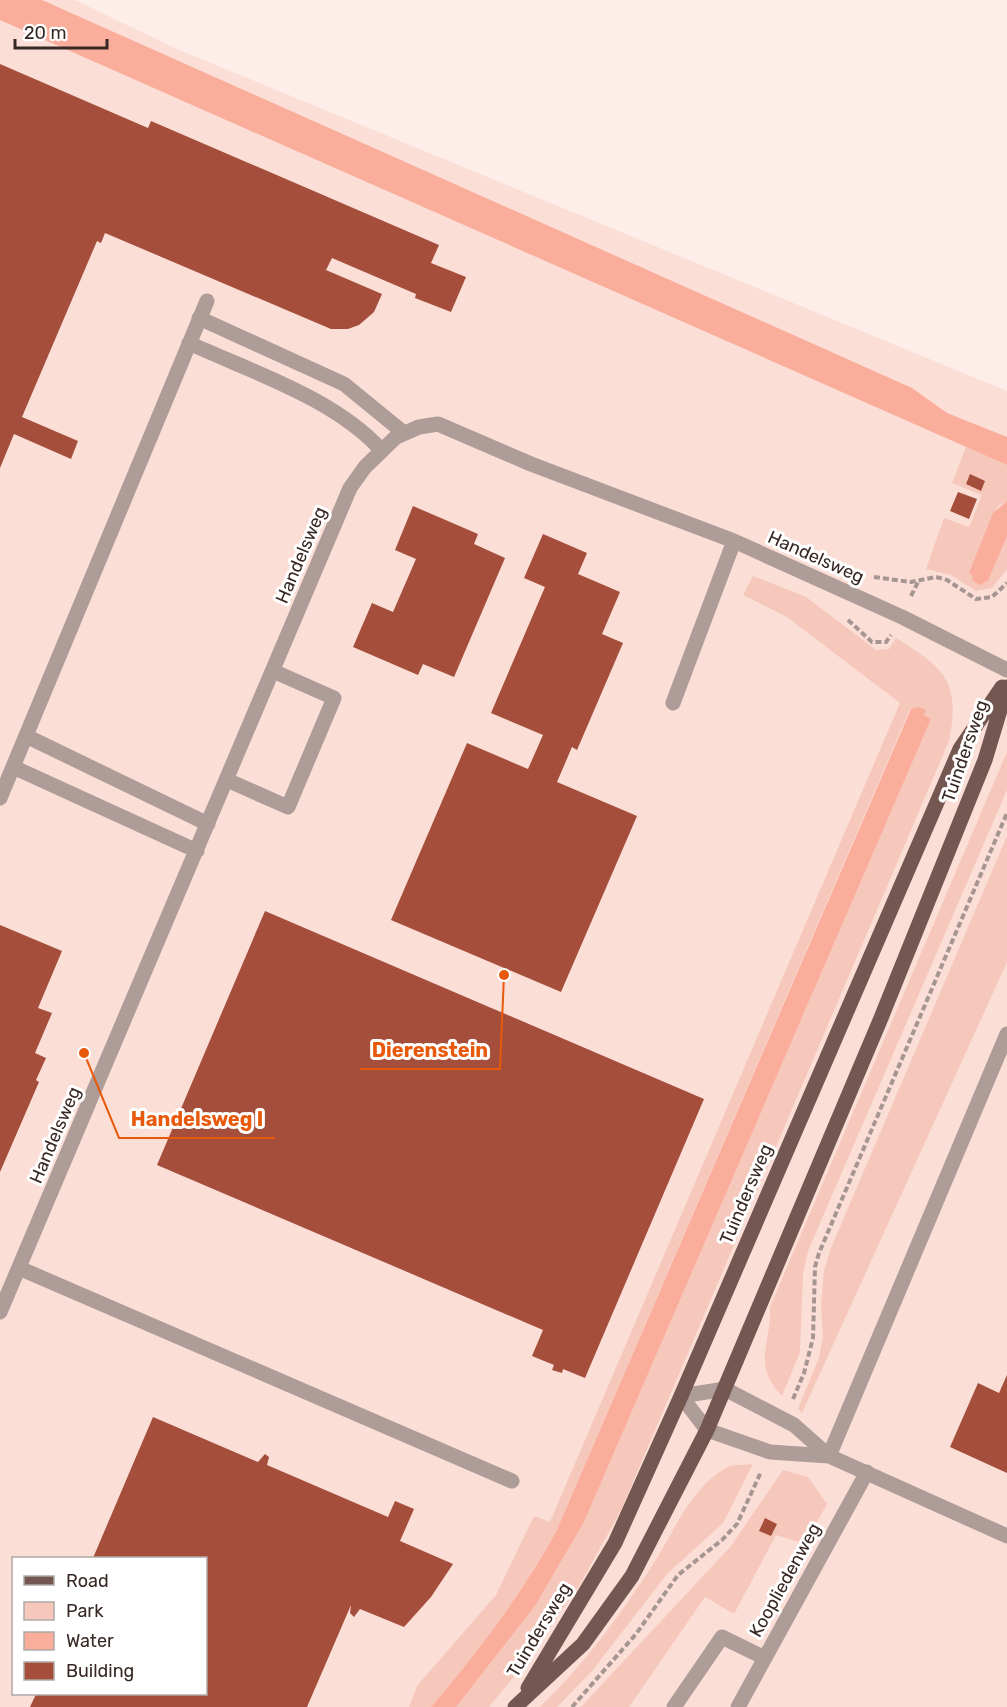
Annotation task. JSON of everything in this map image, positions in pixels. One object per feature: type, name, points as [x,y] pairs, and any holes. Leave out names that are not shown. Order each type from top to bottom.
[{"type":"main road","name":"Tuindersweg","points":[[517,1705],[615,1543],[681,1396],[960,749],[1007,679]]},
{"type":"main road","name":"Tuindersweg","points":[[517,1705],[583,1644],[632,1576],[707,1430],[907,954],[985,760],[1007,687]]},
{"type":"street","points":[[0,798],[207,301]]},
{"type":"street","points":[[200,318],[344,384],[404,433]]},
{"type":"street","points":[[189,343],[338,411],[366,432],[382,450]]},
{"type":"street","name":"Handelsweg","points":[[0,1312],[350,488],[365,467],[404,433],[438,424],[531,464],[734,542],[902,617],[1007,670]]},
{"type":"street","points":[[673,703],[734,542]]},
{"type":"street","points":[[227,780],[288,807],[334,698],[273,671]]},
{"type":"street","points":[[26,736],[208,824]]},
{"type":"street","points":[[13,767],[197,851]]},
{"type":"street","points":[[829,1456],[1007,1035]]},
{"type":"street","points":[[19,1268],[512,1481]]},
{"type":"street","points":[[829,1456],[770,1452],[707,1430],[681,1396],[725,1389],[784,1420],[829,1456],[1007,1536]]},
{"type":"street","name":"Koopliedenweg","points":[[738,1707],[867,1472]]},
{"type":"street","points":[[674,1707],[722,1637],[765,1658]]},
{"type":"path","points":[[918,582],[936,577],[947,580],[976,599],[992,597],[1007,583]]},
{"type":"path","points":[[784,1420],[810,1353],[813,1292],[819,1253],[1007,813]]},
{"type":"path","points":[[572,1707],[636,1634],[678,1575],[722,1540],[737,1524],[770,1452]]},
{"type":"shaded area","points":[[0,0],[75,0],[177,49],[1007,391],[1007,1707],[0,1707]]},
{"type":"green space","points":[[966,447],[1007,465],[1007,501],[997,507],[973,576],[980,584],[988,581],[1007,536],[1007,569],[992,588],[976,591],[951,575],[926,569],[944,518],[969,527],[982,495],[952,483]]},
{"type":"green space","points":[[753,576],[806,597],[876,650],[889,649],[896,638],[926,658],[945,678],[950,690],[953,704],[949,741],[621,1510],[579,1586],[525,1663],[489,1707],[456,1707],[535,1606],[584,1522],[931,719],[916,709],[910,709],[556,1532],[529,1578],[498,1622],[431,1707],[409,1707],[417,1686],[496,1595],[534,1516],[550,1522],[900,703],[787,617],[743,595]]},
{"type":"green space","points":[[1007,752],[1007,790],[808,1251],[803,1274],[800,1352],[782,1396],[767,1374],[765,1363],[770,1307]]},
{"type":"green space","points":[[1007,836],[1007,962],[802,1413],[798,1409],[819,1358],[823,1338],[821,1304],[824,1271],[831,1248]]},
{"type":"green space","points":[[753,1464],[723,1523],[667,1574],[592,1671],[557,1707],[540,1707],[572,1674],[615,1620],[654,1563],[684,1511],[703,1487],[713,1477],[729,1467]]},
{"type":"green space","points":[[783,1470],[808,1477],[827,1504],[805,1544],[776,1535],[734,1614],[705,1597],[629,1707],[581,1707],[731,1546]]},
{"type":"water","points":[[0,0],[42,0],[912,388],[947,413],[1007,437],[1007,465],[0,20]]},
{"type":"water","points":[[1007,501],[1007,536],[988,581],[979,585],[972,580],[973,576],[969,573],[993,513]]},
{"type":"water","points":[[918,707],[926,710],[924,715],[931,719],[584,1522],[535,1606],[456,1707],[431,1707],[498,1622],[529,1578],[556,1532],[911,709]]},
{"type":"building","points":[[0,64],[148,128],[151,121],[439,245],[431,263],[466,277],[451,312],[415,298],[416,294],[332,258],[326,270],[382,294],[374,312],[359,325],[348,329],[331,329],[105,233],[101,243],[97,241],[22,417],[78,441],[71,459],[14,434],[0,468]]},
{"type":"building","points":[[970,474],[985,481],[981,491],[966,484]]},
{"type":"building","points":[[958,492],[977,499],[969,519],[950,511]]},
{"type":"building","points":[[413,506],[478,534],[474,544],[505,558],[454,677],[423,664],[418,675],[353,647],[372,603],[393,612],[416,559],[395,550]]},
{"type":"building","points":[[543,534],[587,553],[578,574],[620,592],[602,634],[623,643],[577,750],[572,747],[557,782],[637,816],[561,992],[391,920],[467,743],[528,769],[543,735],[491,713],[545,587],[524,578]]},
{"type":"building","points":[[265,911],[704,1099],[585,1378],[563,1369],[562,1373],[552,1370],[554,1365],[532,1356],[543,1330],[157,1165]]},
{"type":"building","points":[[0,925],[62,951],[38,1008],[52,1013],[35,1053],[46,1058],[36,1080],[39,1082],[0,1172]]},
{"type":"building","points":[[1007,1375],[1007,1473],[950,1447],[978,1383],[999,1393]]},
{"type":"building","points":[[153,1417],[258,1462],[265,1454],[269,1457],[267,1465],[388,1517],[395,1501],[414,1509],[400,1541],[453,1564],[431,1597],[404,1627],[360,1609],[354,1617],[350,1613],[351,1605],[307,1707],[30,1707],[36,1695],[207,1695],[207,1557],[93,1557]]},
{"type":"building","points":[[765,1518],[777,1524],[771,1536],[759,1531]]},
{"type":"place","name":"Dierenstein","points":[[504,975]]},
{"type":"place","name":"Handelsweg I","points":[[84,1053]]}]
